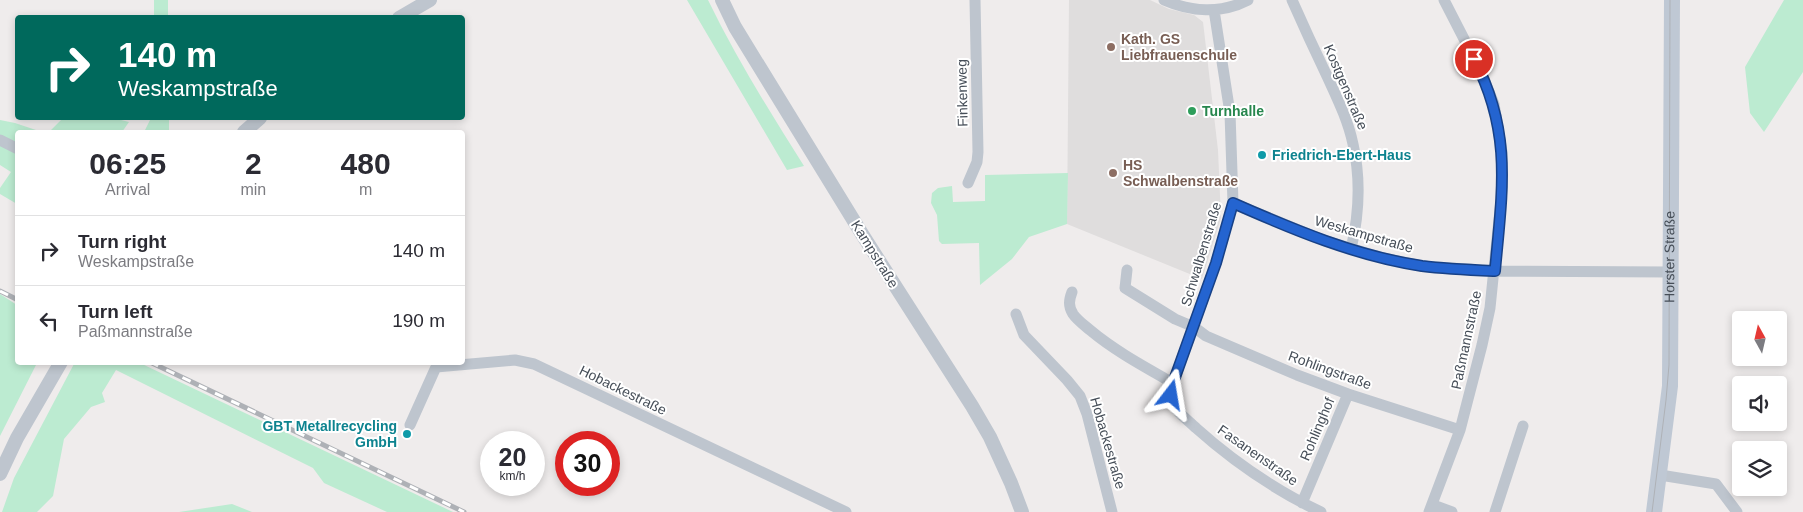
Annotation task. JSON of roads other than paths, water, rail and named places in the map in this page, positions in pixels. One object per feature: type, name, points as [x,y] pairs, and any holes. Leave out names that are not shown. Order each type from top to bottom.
[{"type":"main road","name":"Horster Straße","points":[[1654,512],[1670,386],[1672,0]]},
{"type":"street","points":[[404,15],[430,0]]},
{"type":"street","name":"Kampstraße","points":[[722,0],[745,44],[990,437],[1012,483],[1022,512]]},
{"type":"street","name":"Finkenweg","points":[[968,183],[977,162],[978,152],[975,0]]},
{"type":"street","points":[[1164,0],[1194,9],[1214,10],[1248,0]]},
{"type":"street","name":"Kostgenstraße","points":[[1292,0],[1343,111],[1354,144],[1359,196],[1357,220],[1351,250]]},
{"type":"street","name":"Paßmannstraße","points":[[1431,508],[1460,430],[1482,345],[1495,271],[1502,190],[1502,152],[1497,115],[1482,74],[1444,0]]},
{"type":"street","name":"Schwalbenstraße","points":[[1183,415],[1174,406],[1171,395],[1173,383],[1216,263],[1233,203],[1230,113],[1214,10]]},
{"type":"street","points":[[246,130],[258,120]]},
{"type":"street","points":[[0,140],[15,148]]},
{"type":"street","name":"Weskampstraße","points":[[1233,203],[1351,250],[1422,266],[1495,271],[1671,272]]},
{"type":"street","name":"Schwalbenstraße","points":[[1127,270],[1125,288],[1175,320],[1194,327]]},
{"type":"street","points":[[1072,292],[1068,301],[1072,313],[1078,320],[1130,358],[1173,383]]},
{"type":"street","name":"Hobackestraße","points":[[1016,314],[1024,335],[1080,396],[1087,414],[1112,512]]},
{"type":"street","name":"Rohlingstraße","points":[[1194,327],[1206,336],[1296,374],[1348,394],[1460,430]]},
{"type":"street","name":"Hobackestraße","points":[[465,364],[515,360],[534,364],[846,512]]},
{"type":"street","points":[[0,474],[17,438],[59,365]]},
{"type":"street","name":"Hobackestraße","points":[[410,425],[436,367],[459,365]]},
{"type":"street","name":"Rohlinghof","points":[[1302,503],[1348,394]]},
{"type":"street","name":"Fasanenstraße","points":[[1183,415],[1231,458],[1302,503],[1321,512]]},
{"type":"street","points":[[1495,512],[1523,426]]},
{"type":"street","points":[[1660,475],[1716,484],[1737,512]]},
{"type":"street","points":[[1431,508],[1452,512]]},
{"type":"tram line","points":[[1652,512],[1669,365],[1670,0]]},
{"type":"railway","points":[[0,291],[15,298]]},
{"type":"railway","points":[[156,365],[464,512]]},
{"type":"place","name":"Kath. GS Liebfrauenschule","points":[[1111,47]]},
{"type":"place","name":"Turnhalle","points":[[1192,111]]},
{"type":"place","name":"Friedrich-Ebert-Haus","points":[[1262,155]]},
{"type":"place","name":"HS Schwalbenstraße","points":[[1113,173]]},
{"type":"place","name":"GBT Metallrecycling GmbH","points":[[407,434]]}]
